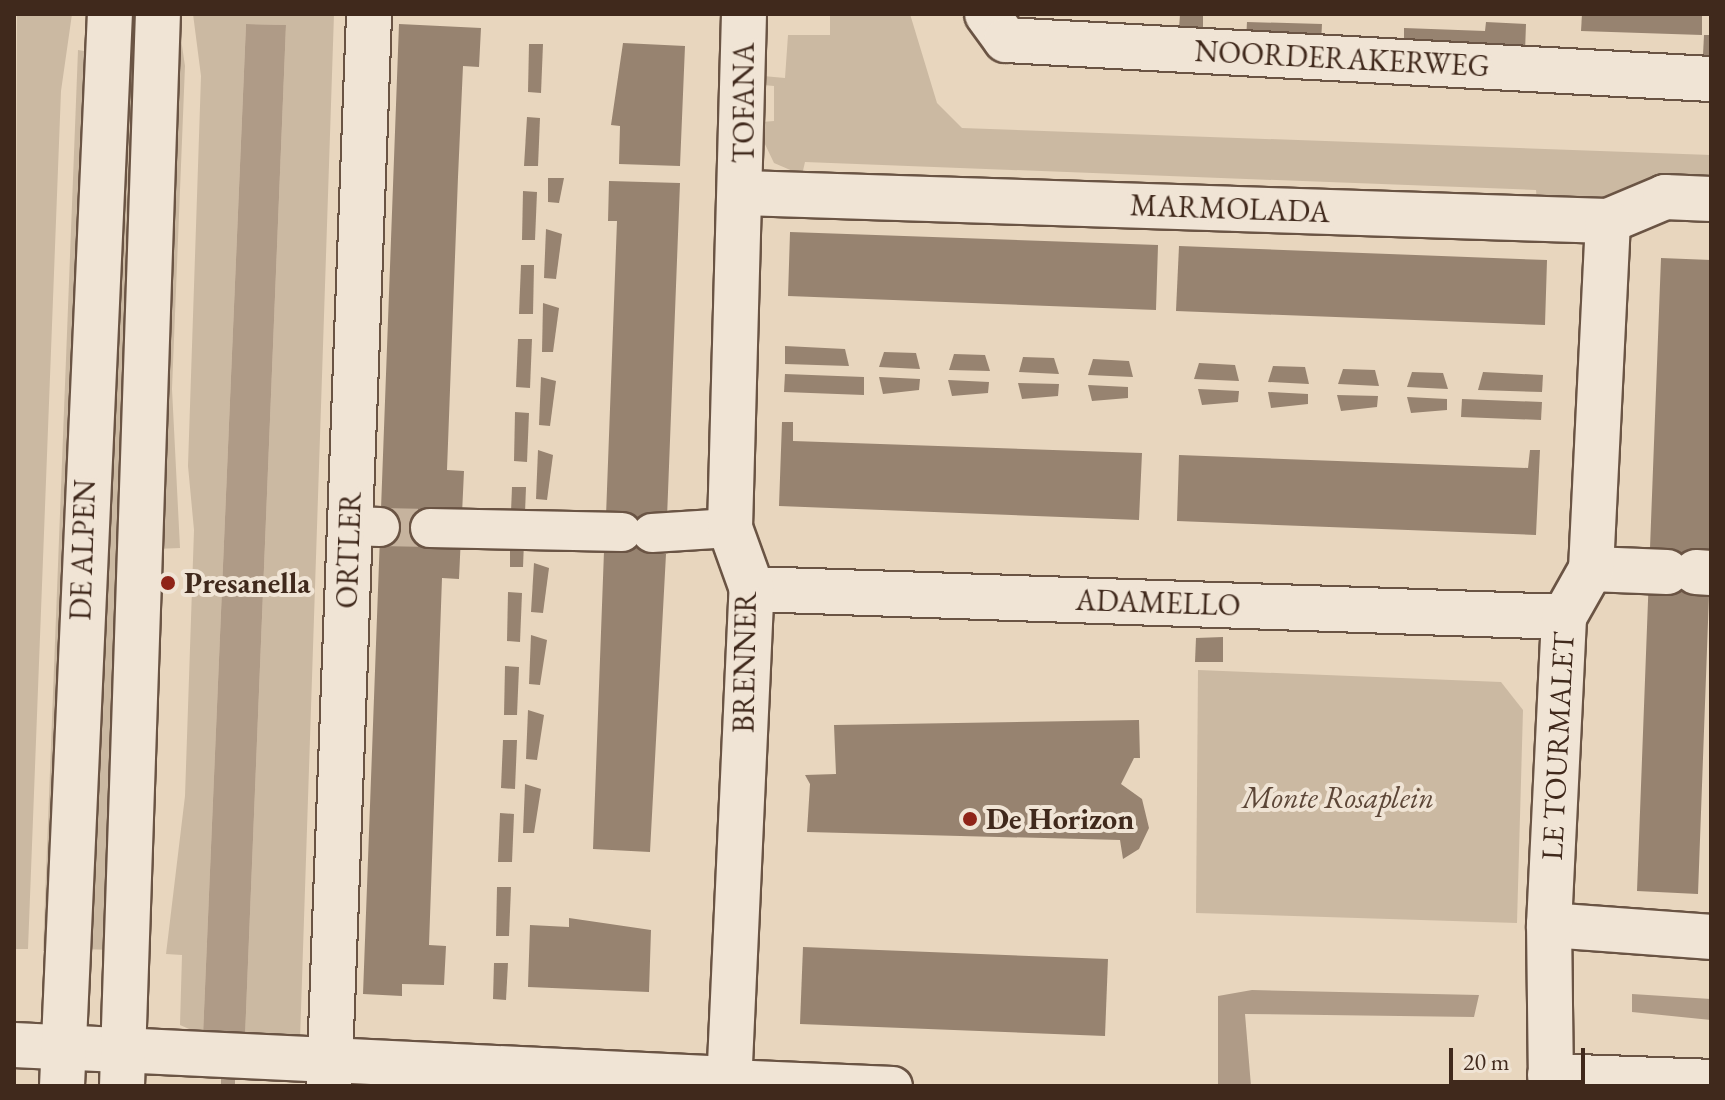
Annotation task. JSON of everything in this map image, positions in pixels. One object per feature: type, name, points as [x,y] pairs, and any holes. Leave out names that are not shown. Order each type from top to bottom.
[{"type":"street","name":"DE ALPEN","points":[[63,1067],[110,14]]},
{"type":"street","name":"DE ALPEN","points":[[123,1068],[158,14]]},
{"type":"street","name":"ORTLER","points":[[330,1075],[365,526],[369,14]]},
{"type":"street","name":"TOFANA","points":[[743,193],[744,14]]},
{"type":"street","name":"NOORDERAKERWEG","points":[[987,14],[1006,40],[1711,79]]},
{"type":"street","name":"MARMOLADA","points":[[743,193],[1608,221],[1665,197],[1711,199]]},
{"type":"street","name":"BRENNER","points":[[729,1083],[752,589],[730,528],[743,193]]},
{"type":"street","name":"LE TOURMALET","points":[[1550,1081],[1549,925],[1564,617],[1591,569],[1608,221]]},
{"type":"street","points":[[430,528],[637,533],[730,528]]},
{"type":"street","points":[[1591,569],[1691,572]]},
{"type":"street","name":"ADAMELLO","points":[[752,589],[1564,617]]},
{"type":"street","points":[[1549,925],[1711,937]]},
{"type":"street","points":[[14,1045],[63,1067],[123,1068],[195,1055],[259,1060],[330,1075],[893,1086]]},
{"type":"street","points":[[1550,1081],[1711,1082]]},
{"type":"green space","points":[[17,14],[72,14],[61,91],[28,949],[14,949]]},
{"type":"green space","points":[[120,14],[144,14],[114,950],[80,949]]},
{"type":"green space","points":[[193,14],[334,14],[300,1040],[245,1037],[286,25],[246,24],[203,1035],[180,1025],[182,955],[166,954],[185,796],[194,530],[188,466],[201,76]]},
{"type":"green space","points":[[798,14],[910,14],[937,103],[962,128],[1711,155],[1711,190],[1537,203],[1536,190],[805,162],[802,175],[774,163],[761,136],[761,122],[774,121],[774,86],[763,85],[763,76],[785,78],[788,35],[830,35],[830,16]]},
{"type":"green space","points":[[171,32],[180,32],[185,66],[172,389],[180,548],[155,549]]},
{"type":"green space","points":[[78,50],[90,52],[55,951],[43,951]]},
{"type":"green space","name":"Monte Rosaplein","points":[[1198,670],[1501,682],[1523,710],[1517,923],[1196,913]]},
{"type":"shaded area","points":[[246,24],[286,25],[245,1037],[203,1035]]},
{"type":"shaded area","points":[[1252,990],[1479,995],[1474,1017],[1245,1014],[1251,1086],[1218,1086],[1218,996]]},
{"type":"shaded area","points":[[1632,994],[1711,999],[1711,1020],[1632,1012]]},
{"type":"building","points":[[1180,14],[1203,14],[1203,30],[1179,29]]},
{"type":"building","points":[[1582,14],[1702,14],[1702,35],[1581,31]]},
{"type":"building","points":[[1247,22],[1322,24],[1321,43],[1246,40]]},
{"type":"building","points":[[1486,22],[1526,24],[1525,52],[1404,47],[1404,28],[1485,31]]},
{"type":"building","points":[[399,24],[481,28],[479,67],[463,66],[458,177],[447,470],[464,471],[459,579],[442,578],[429,945],[446,946],[444,985],[402,984],[402,996],[363,994]]},
{"type":"building","points":[[1704,35],[1711,35],[1711,55],[1703,55]]},
{"type":"building","points":[[623,43],[685,46],[680,166],[619,164],[620,126],[611,125]]},
{"type":"building","points":[[529,44],[543,44],[541,93],[528,92]]},
{"type":"building","points":[[527,117],[540,118],[538,166],[524,166]]},
{"type":"building","points":[[548,178],[564,178],[559,203],[548,202]]},
{"type":"building","points":[[609,181],[680,183],[667,518],[652,517],[651,553],[666,554],[650,852],[593,849],[604,551],[621,552],[623,516],[606,516],[617,221],[608,221]]},
{"type":"building","points":[[523,191],[537,192],[535,240],[522,240]]},
{"type":"building","points":[[546,229],[562,234],[556,279],[544,278]]},
{"type":"building","points":[[790,232],[1158,245],[1156,310],[788,296]]},
{"type":"building","points":[[1179,246],[1547,260],[1545,325],[1176,311]]},
{"type":"building","points":[[1661,258],[1711,260],[1711,558],[1696,558],[1695,594],[1709,595],[1698,894],[1637,891]]},
{"type":"building","points":[[521,265],[534,265],[533,314],[519,314]]},
{"type":"building","points":[[543,303],[559,308],[553,352],[542,352]]},
{"type":"building","points":[[518,339],[532,339],[530,388],[516,387]]},
{"type":"building","points":[[785,346],[845,349],[849,366],[785,364]]},
{"type":"building","points":[[884,352],[916,353],[920,369],[879,367]]},
{"type":"building","points":[[954,354],[985,355],[990,371],[949,370]]},
{"type":"building","points":[[1023,357],[1054,358],[1059,374],[1019,372]]},
{"type":"building","points":[[1093,359],[1129,361],[1133,377],[1088,375]]},
{"type":"building","points":[[1199,363],[1235,365],[1239,381],[1194,379]]},
{"type":"building","points":[[1273,366],[1305,367],[1309,384],[1268,382]]},
{"type":"building","points":[[1343,369],[1375,370],[1379,386],[1338,384]]},
{"type":"building","points":[[1412,372],[1443,373],[1448,389],[1407,387]]},
{"type":"building","points":[[1483,372],[1543,375],[1542,392],[1478,390]]},
{"type":"building","points":[[785,374],[864,377],[864,395],[784,392]]},
{"type":"building","points":[[541,377],[556,381],[550,426],[539,425]]},
{"type":"building","points":[[879,377],[920,379],[919,390],[883,394]]},
{"type":"building","points":[[948,380],[989,382],[988,393],[952,396]]},
{"type":"building","points":[[1018,383],[1059,384],[1058,396],[1022,399]]},
{"type":"building","points":[[1088,385],[1128,387],[1128,398],[1092,401]]},
{"type":"building","points":[[1198,389],[1239,391],[1238,402],[1202,405]]},
{"type":"building","points":[[1268,392],[1308,394],[1308,404],[1271,408]]},
{"type":"building","points":[[1337,395],[1378,396],[1377,407],[1341,411]]},
{"type":"building","points":[[1407,397],[1447,399],[1447,410],[1411,413]]},
{"type":"building","points":[[1462,399],[1542,402],[1541,420],[1461,417]]},
{"type":"building","points":[[515,412],[529,413],[527,462],[514,461]]},
{"type":"building","points":[[782,422],[793,422],[793,441],[1142,453],[1139,520],[779,506]]},
{"type":"building","points":[[538,450],[553,455],[547,500],[536,499]]},
{"type":"building","points":[[1530,450],[1540,450],[1536,535],[1177,521],[1179,455],[1528,468]]},
{"type":"building","points":[[512,487],[526,487],[525,513],[511,512]]},
{"type":"building","points":[[510,541],[524,542],[523,567],[510,567]]},
{"type":"building","points":[[534,563],[549,568],[543,613],[531,612]]},
{"type":"building","points":[[508,592],[522,593],[520,642],[507,641]]},
{"type":"building","points":[[531,635],[547,640],[540,685],[529,684]]},
{"type":"building","points":[[1223,637],[1223,662],[1195,662],[1196,638]]},
{"type":"building","points":[[505,666],[519,667],[517,715],[504,715]]},
{"type":"building","points":[[528,710],[544,715],[537,760],[526,759]]},
{"type":"building","points":[[1139,720],[1140,758],[1134,758],[1121,784],[1142,799],[1149,828],[1139,849],[1123,859],[1120,840],[807,832],[810,784],[805,775],[836,774],[834,725]]},
{"type":"building","points":[[503,740],[517,740],[515,789],[501,788]]},
{"type":"building","points":[[525,784],[541,789],[534,833],[523,833]]},
{"type":"building","points":[[500,813],[514,814],[512,862],[498,862]]},
{"type":"building","points":[[497,887],[511,887],[509,936],[496,936]]},
{"type":"building","points":[[569,918],[651,930],[649,992],[528,987],[530,925],[569,927]]},
{"type":"building","points":[[803,947],[1108,959],[1105,1036],[800,1024]]},
{"type":"building","points":[[494,963],[508,963],[506,1000],[493,999]]},
{"type":"waterway","points":[[228,1058],[228,1086]]},
{"type":"tunnel","points":[[380,527],[430,528]]},
{"type":"place","name":"Presanella","points":[[168,583]]},
{"type":"place","name":"De Horizon","points":[[970,819]]}]
